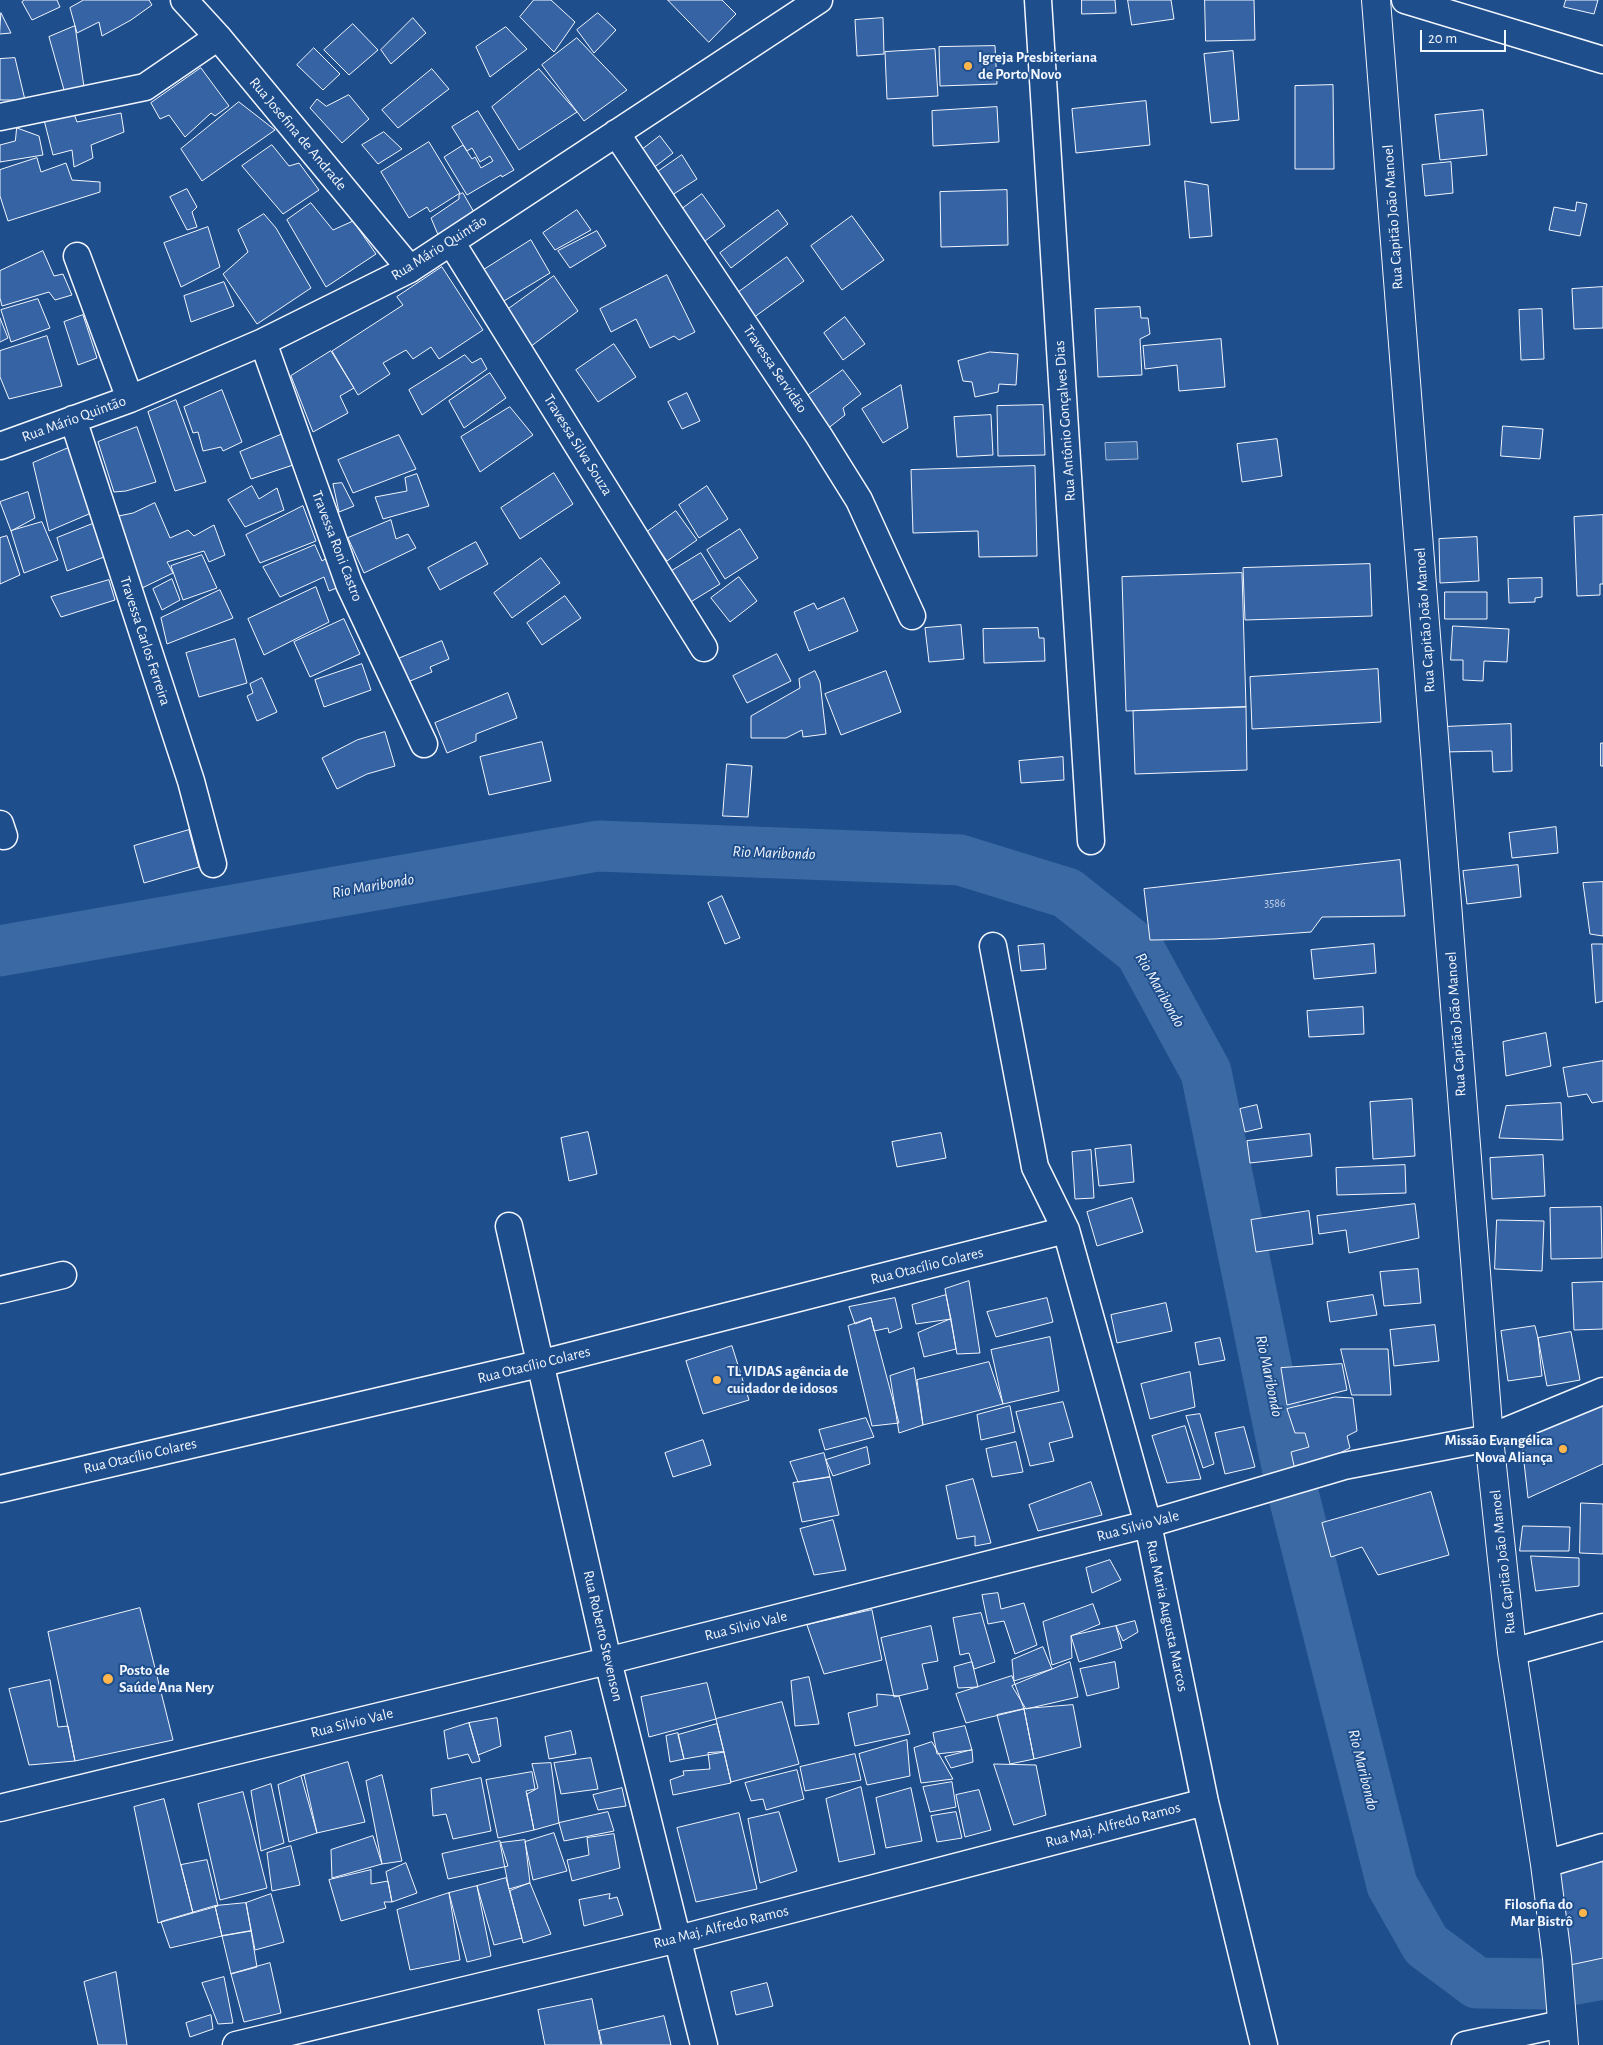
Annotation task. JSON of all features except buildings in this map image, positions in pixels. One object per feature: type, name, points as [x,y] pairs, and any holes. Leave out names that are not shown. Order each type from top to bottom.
[{"type":"main road","name":"Rua Capitão João Manoel","points":[[1376,0],[1489,1438],[1512,1652],[1545,1864],[1557,1958],[1563,2034]]},
{"type":"street","name":"Rua Josefina de Andrade","points":[[184,0],[218,37],[410,269]]},
{"type":"street","name":"Rua Mário Quintão","points":[[0,446],[130,400],[263,342],[410,269],[818,0]]},
{"type":"street","name":"Rua Antônio Gonçalves Dias","points":[[1038,0],[1091,842]]},
{"type":"street","points":[[1405,0],[1603,60]]},
{"type":"street","points":[[0,116],[145,88],[218,37]]},
{"type":"street","name":"Travessa Servidão","points":[[616,133],[824,444],[859,500],[912,616]]},
{"type":"street","name":"Travessa Silva Souza","points":[[451,242],[704,648]]},
{"type":"street","points":[[77,256],[130,400]]},
{"type":"street","name":"Travessa Roni Castro","points":[[263,342],[349,584],[424,744]]},
{"type":"street","name":"Travessa Carlos Ferreira","points":[[73,419],[191,781],[213,864]]},
{"type":"street","name":"Rua Maria Augusta Marcos","points":[[993,946],[1035,1167],[1066,1230],[1148,1524],[1205,1802],[1264,2045]]},
{"type":"street","name":"Rua Roberto Stevenson","points":[[508,1226],[608,1661],[704,2045]]},
{"type":"street","name":"Rua Otacílio Colares","points":[[0,1488],[539,1364],[1066,1230]]},
{"type":"street","points":[[0,1290],[64,1275]]},
{"type":"street","name":"Rua Silvio Vale","points":[[0,1808],[608,1661],[1148,1524],[1344,1466],[1489,1438],[1603,1391]]},
{"type":"street","points":[[1512,1652],[1603,1626]]},
{"type":"street","name":"Rua Maj. Alfredo Ramos","points":[[236,2045],[678,1939],[1205,1802]]},
{"type":"street","points":[[1545,1864],[1603,1847]]},
{"type":"street","points":[[1465,2045],[1563,2034]]},
{"type":"water","points":[[1137,442],[1138,459],[1106,460],[1105,443]]},
{"type":"waterway","name":"Rio Maribondo","points":[[0,951],[598,846],[960,860],[1067,893],[1140,951],[1206,1072],[1290,1481],[1392,1885],[1426,1945],[1477,1983],[1549,1984],[1603,1974]]},
{"type":"place","name":"Igreja Presbiteriana de Porto Novo","points":[[968,66]]},
{"type":"place","name":"TL VIDAS agência de cuidador de idosos","points":[[717,1380]]},
{"type":"place","name":"Missão Evangélica Nova Aliança","points":[[1563,1449]]},
{"type":"place","name":"Posto de Saúde Ana Nery","points":[[108,1679]]},
{"type":"place","name":"Filosofia do Mar Bistrô","points":[[1583,1913]]}]
